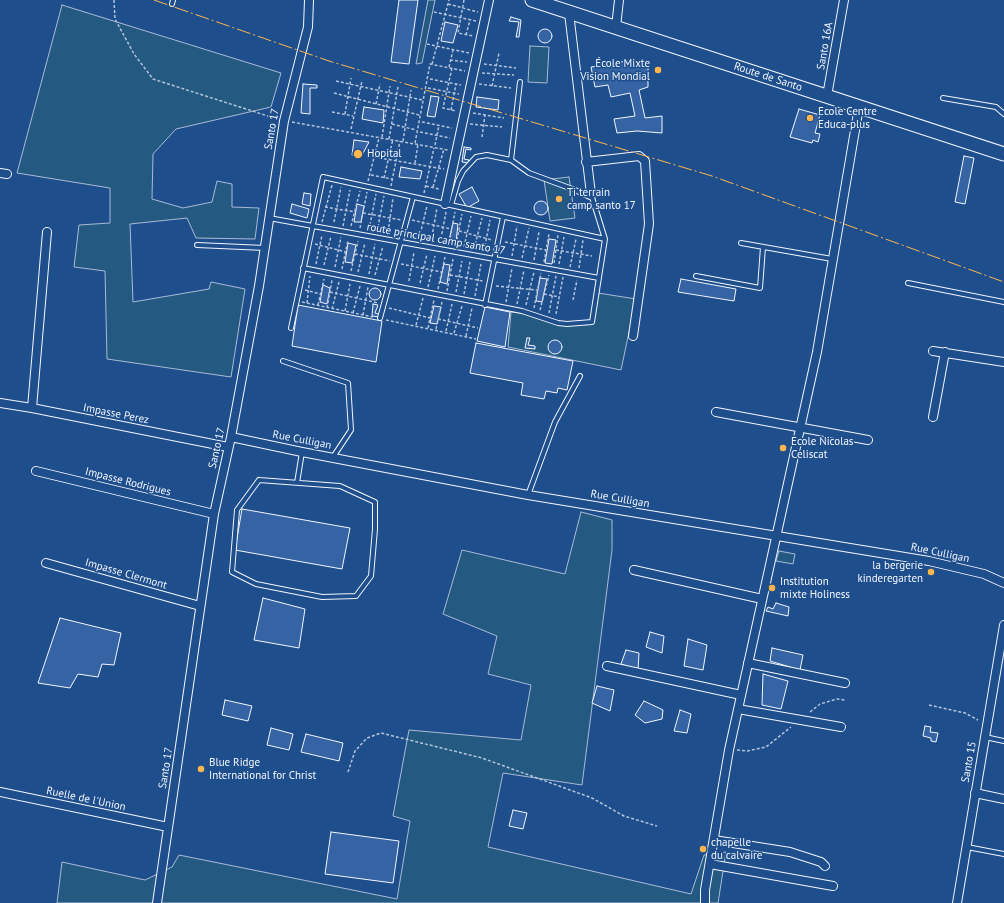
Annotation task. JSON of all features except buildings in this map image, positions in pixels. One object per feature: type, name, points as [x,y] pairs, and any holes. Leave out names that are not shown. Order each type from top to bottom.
[{"type":"main road","name":"Route de Santo","points":[[532,0],[1004,154]]},
{"type":"street","name":"Santo 17","points":[[157,903],[214,514],[231,437],[265,248],[284,121],[308,27],[309,0]]},
{"type":"street","points":[[447,204],[447,191],[455,152],[469,86],[476,73],[489,0]]},
{"type":"street","points":[[616,27],[619,0]]},
{"type":"street","name":"Santo 16A","points":[[827,96],[844,0]]},
{"type":"street","points":[[569,13],[586,162],[592,196]]},
{"type":"street","points":[[705,903],[705,890],[729,750],[817,352],[859,107]]},
{"type":"street","points":[[586,162],[638,156],[646,161],[649,224],[633,336]]},
{"type":"street","points":[[32,408],[47,232]]},
{"type":"street","points":[[934,350],[1004,362]]},
{"type":"street","points":[[933,417],[945,352]]},
{"type":"street","name":"Impasse Perez","points":[[0,403],[228,447]]},
{"type":"street","points":[[716,412],[868,440]]},
{"type":"street","name":"Rue Culligan","points":[[231,437],[528,495],[929,561],[984,574],[1004,583]]},
{"type":"street","name":"Impasse Rodrigues","points":[[36,470],[214,514]]},
{"type":"street","name":"Impasse Clermont","points":[[46,563],[200,606]]},
{"type":"street","points":[[634,570],[762,599]]},
{"type":"street","name":"Santo 15","points":[[957,903],[1004,625]]},
{"type":"street","points":[[748,663],[845,682]]},
{"type":"street","points":[[607,666],[741,695]]},
{"type":"street","points":[[738,709],[841,727]]},
{"type":"street","name":"Ruelle de l'Union","points":[[0,792],[168,827]]},
{"type":"street","points":[[975,793],[1004,799]]},
{"type":"street","points":[[714,840],[790,852],[821,862],[825,866]]},
{"type":"street","points":[[710,864],[833,886]]},
{"type":"lane","points":[[511,160],[520,82]]},
{"type":"lane","points":[[943,98],[996,106],[1004,114]]},
{"type":"lane","points":[[303,268],[485,305],[522,311],[558,323],[567,324],[592,322],[605,239],[592,196],[529,173],[511,160],[487,154],[476,157],[463,171],[447,204]]},
{"type":"lane","points":[[291,328],[323,177],[605,239]]},
{"type":"lane","points":[[380,318],[413,196]]},
{"type":"lane","points":[[485,305],[487,284],[503,217]]},
{"type":"lane","name":"route principal camp santo 17","points":[[269,218],[342,230],[599,278]]},
{"type":"lane","points":[[741,243],[832,259]]},
{"type":"lane","points":[[197,245],[265,248]]},
{"type":"lane","points":[[696,276],[760,288],[763,247]]},
{"type":"lane","points":[[908,283],[1004,302]]},
{"type":"lane","points":[[283,360],[348,383],[351,430],[333,457]]},
{"type":"lane","points":[[528,495],[555,422],[580,376]]},
{"type":"lane","points":[[297,483],[302,452]]},
{"type":"lane","points":[[259,480],[297,483],[340,486],[375,502],[375,530],[371,576],[356,596],[322,597],[256,584],[232,572],[238,510],[259,480]]},
{"type":"lane","points":[[985,737],[1004,741]]},
{"type":"lane","points":[[967,847],[1004,854]]},
{"type":"path","points":[[114,0],[115,19],[134,54],[153,78],[284,121],[434,146],[455,152]]},
{"type":"path","points":[[432,64],[449,0]]},
{"type":"path","points":[[464,0],[458,33],[476,37]]},
{"type":"path","points":[[448,4],[482,13]]},
{"type":"path","points":[[434,12],[480,22]]},
{"type":"path","points":[[466,35],[470,20]]},
{"type":"path","points":[[427,44],[473,54]]},
{"type":"path","points":[[449,67],[453,50]]},
{"type":"path","points":[[492,86],[499,53]]},
{"type":"path","points":[[450,60],[471,62]]},
{"type":"path","points":[[415,143],[430,64],[476,73],[514,75]]},
{"type":"path","points":[[482,64],[516,68]]},
{"type":"path","points":[[452,68],[443,108],[462,112]]},
{"type":"path","points":[[345,114],[351,78]]},
{"type":"path","points":[[430,79],[469,86]]},
{"type":"path","points":[[351,129],[362,80]]},
{"type":"path","points":[[336,81],[422,100]]},
{"type":"path","points":[[376,104],[380,84]]},
{"type":"path","points":[[451,110],[456,84]]},
{"type":"path","points":[[478,84],[511,88]]},
{"type":"path","points":[[344,311],[360,234],[367,186],[380,137],[390,86]]},
{"type":"path","points":[[389,139],[398,88]]},
{"type":"path","points":[[428,88],[467,95]]},
{"type":"path","points":[[370,282],[386,238],[390,218],[390,191],[392,179],[402,141],[412,90]]},
{"type":"path","points":[[334,93],[419,114]]},
{"type":"path","points":[[332,112],[354,116]]},
{"type":"path","points":[[466,112],[504,118]]},
{"type":"path","points":[[482,137],[485,115]]},
{"type":"path","points":[[422,122],[458,129]]},
{"type":"path","points":[[392,124],[416,130]]},
{"type":"path","points":[[464,124],[502,127]]},
{"type":"path","points":[[423,199],[439,125]]},
{"type":"path","points":[[420,132],[456,139]]},
{"type":"path","points":[[384,178],[393,140]]},
{"type":"path","points":[[414,164],[418,144]]},
{"type":"path","points":[[433,187],[444,149]]},
{"type":"path","points":[[374,157],[452,170]]},
{"type":"path","points":[[370,175],[392,179]]},
{"type":"path","points":[[307,303],[308,291],[320,245],[322,227],[333,179]]},
{"type":"path","points":[[318,306],[328,248],[343,181]]},
{"type":"path","points":[[327,308],[352,183]]},
{"type":"path","points":[[332,309],[341,276],[361,185]]},
{"type":"path","points":[[426,186],[447,191]]},
{"type":"path","points":[[356,279],[377,189]]},
{"type":"path","points":[[363,315],[370,282],[372,258],[380,216],[390,191]]},
{"type":"path","points":[[408,288],[411,266],[428,200]]},
{"type":"path","points":[[418,291],[434,225],[447,204]]},
{"type":"path","points":[[416,326],[438,248],[447,204]]},
{"type":"path","points":[[428,328],[452,229],[447,204]]},
{"type":"path","points":[[316,206],[355,212]]},
{"type":"path","points":[[436,330],[464,208]]},
{"type":"path","points":[[445,332],[473,210]]},
{"type":"path","points":[[454,334],[483,212]]},
{"type":"path","points":[[363,214],[405,221]]},
{"type":"path","points":[[466,336],[491,214]]},
{"type":"path","points":[[408,220],[452,229]]},
{"type":"path","points":[[505,307],[518,220]]},
{"type":"path","points":[[516,308],[530,222]]},
{"type":"path","points":[[525,310],[530,290],[541,225]]},
{"type":"path","points":[[533,311],[550,227]]},
{"type":"path","points":[[549,313],[555,270],[558,229]]},
{"type":"path","points":[[540,312],[544,294],[555,270],[561,251],[565,230]]},
{"type":"path","points":[[459,231],[497,241],[546,250]]},
{"type":"path","points":[[556,314],[559,297],[573,253],[577,233]]},
{"type":"path","points":[[573,300],[584,234]]},
{"type":"path","points":[[309,242],[346,252]]},
{"type":"path","points":[[556,250],[592,256]]},
{"type":"path","points":[[355,254],[442,272]]},
{"type":"path","points":[[450,274],[478,280],[487,284],[538,290]]},
{"type":"path","points":[[353,313],[362,280]]},
{"type":"path","points":[[299,290],[321,294]]},
{"type":"path","points":[[330,292],[366,300],[430,318]]},
{"type":"path","points":[[544,294],[559,297]]},
{"type":"path","points":[[438,319],[478,328]]},
{"type":"path","points":[[729,750],[747,751],[766,747],[820,704],[837,699],[845,700]]},
{"type":"path","points":[[929,705],[965,713],[987,725]]},
{"type":"path","points":[[348,772],[355,751],[367,738],[381,734],[482,758],[592,798],[624,816],[657,826]]},
{"type":"shaded area","points":[[428,0],[435,0],[422,63],[416,64]]},
{"type":"shaded area","points":[[62,5],[281,73],[271,107],[176,129],[153,154],[152,199],[183,208],[212,202],[217,181],[232,184],[232,207],[259,208],[255,239],[196,238],[187,218],[130,224],[133,302],[209,289],[211,282],[245,289],[231,377],[107,359],[105,271],[74,267],[79,225],[110,223],[110,188],[17,173]]},
{"type":"shaded area","points":[[530,46],[549,47],[547,83],[528,82]]},
{"type":"shaded area","name":"Ti terrain camp santo 17","points":[[569,177],[575,218],[550,221],[544,180]]},
{"type":"shaded area","points":[[598,293],[636,299],[621,370],[508,347],[511,312],[520,313],[567,326],[593,323]]},
{"type":"shaded area","points":[[581,512],[612,520],[612,550],[582,785],[503,773],[488,847],[691,894],[704,855],[726,852],[718,903],[57,903],[62,862],[145,880],[172,867],[179,855],[397,899],[410,821],[393,816],[409,730],[521,740],[531,685],[488,674],[497,636],[443,614],[462,550],[565,574]]},
{"type":"shaded area","points":[[779,551],[795,554],[793,564],[776,561]]},
{"type":"power","points":[[154,0],[329,61],[712,176],[1004,282]]},
{"type":"place","name":"École Mixte Vision Mondial","points":[[658,70]]},
{"type":"place","name":"Ecole Centre Educa-plus","points":[[810,118]]},
{"type":"place","name":"Hopital","points":[[358,154]]},
{"type":"place","name":"Ti terrain camp santo 17","points":[[559,199]]},
{"type":"place","name":"Ecole Nicolas Celiscat","points":[[783,448]]},
{"type":"place","name":"la bergerie kinderegarten","points":[[931,572]]},
{"type":"place","name":"Institution mixte Holiness","points":[[772,588]]},
{"type":"place","name":"Blue Ridge International for Christ","points":[[201,769]]},
{"type":"place","name":"chapelle du calvaire","points":[[703,849]]}]
